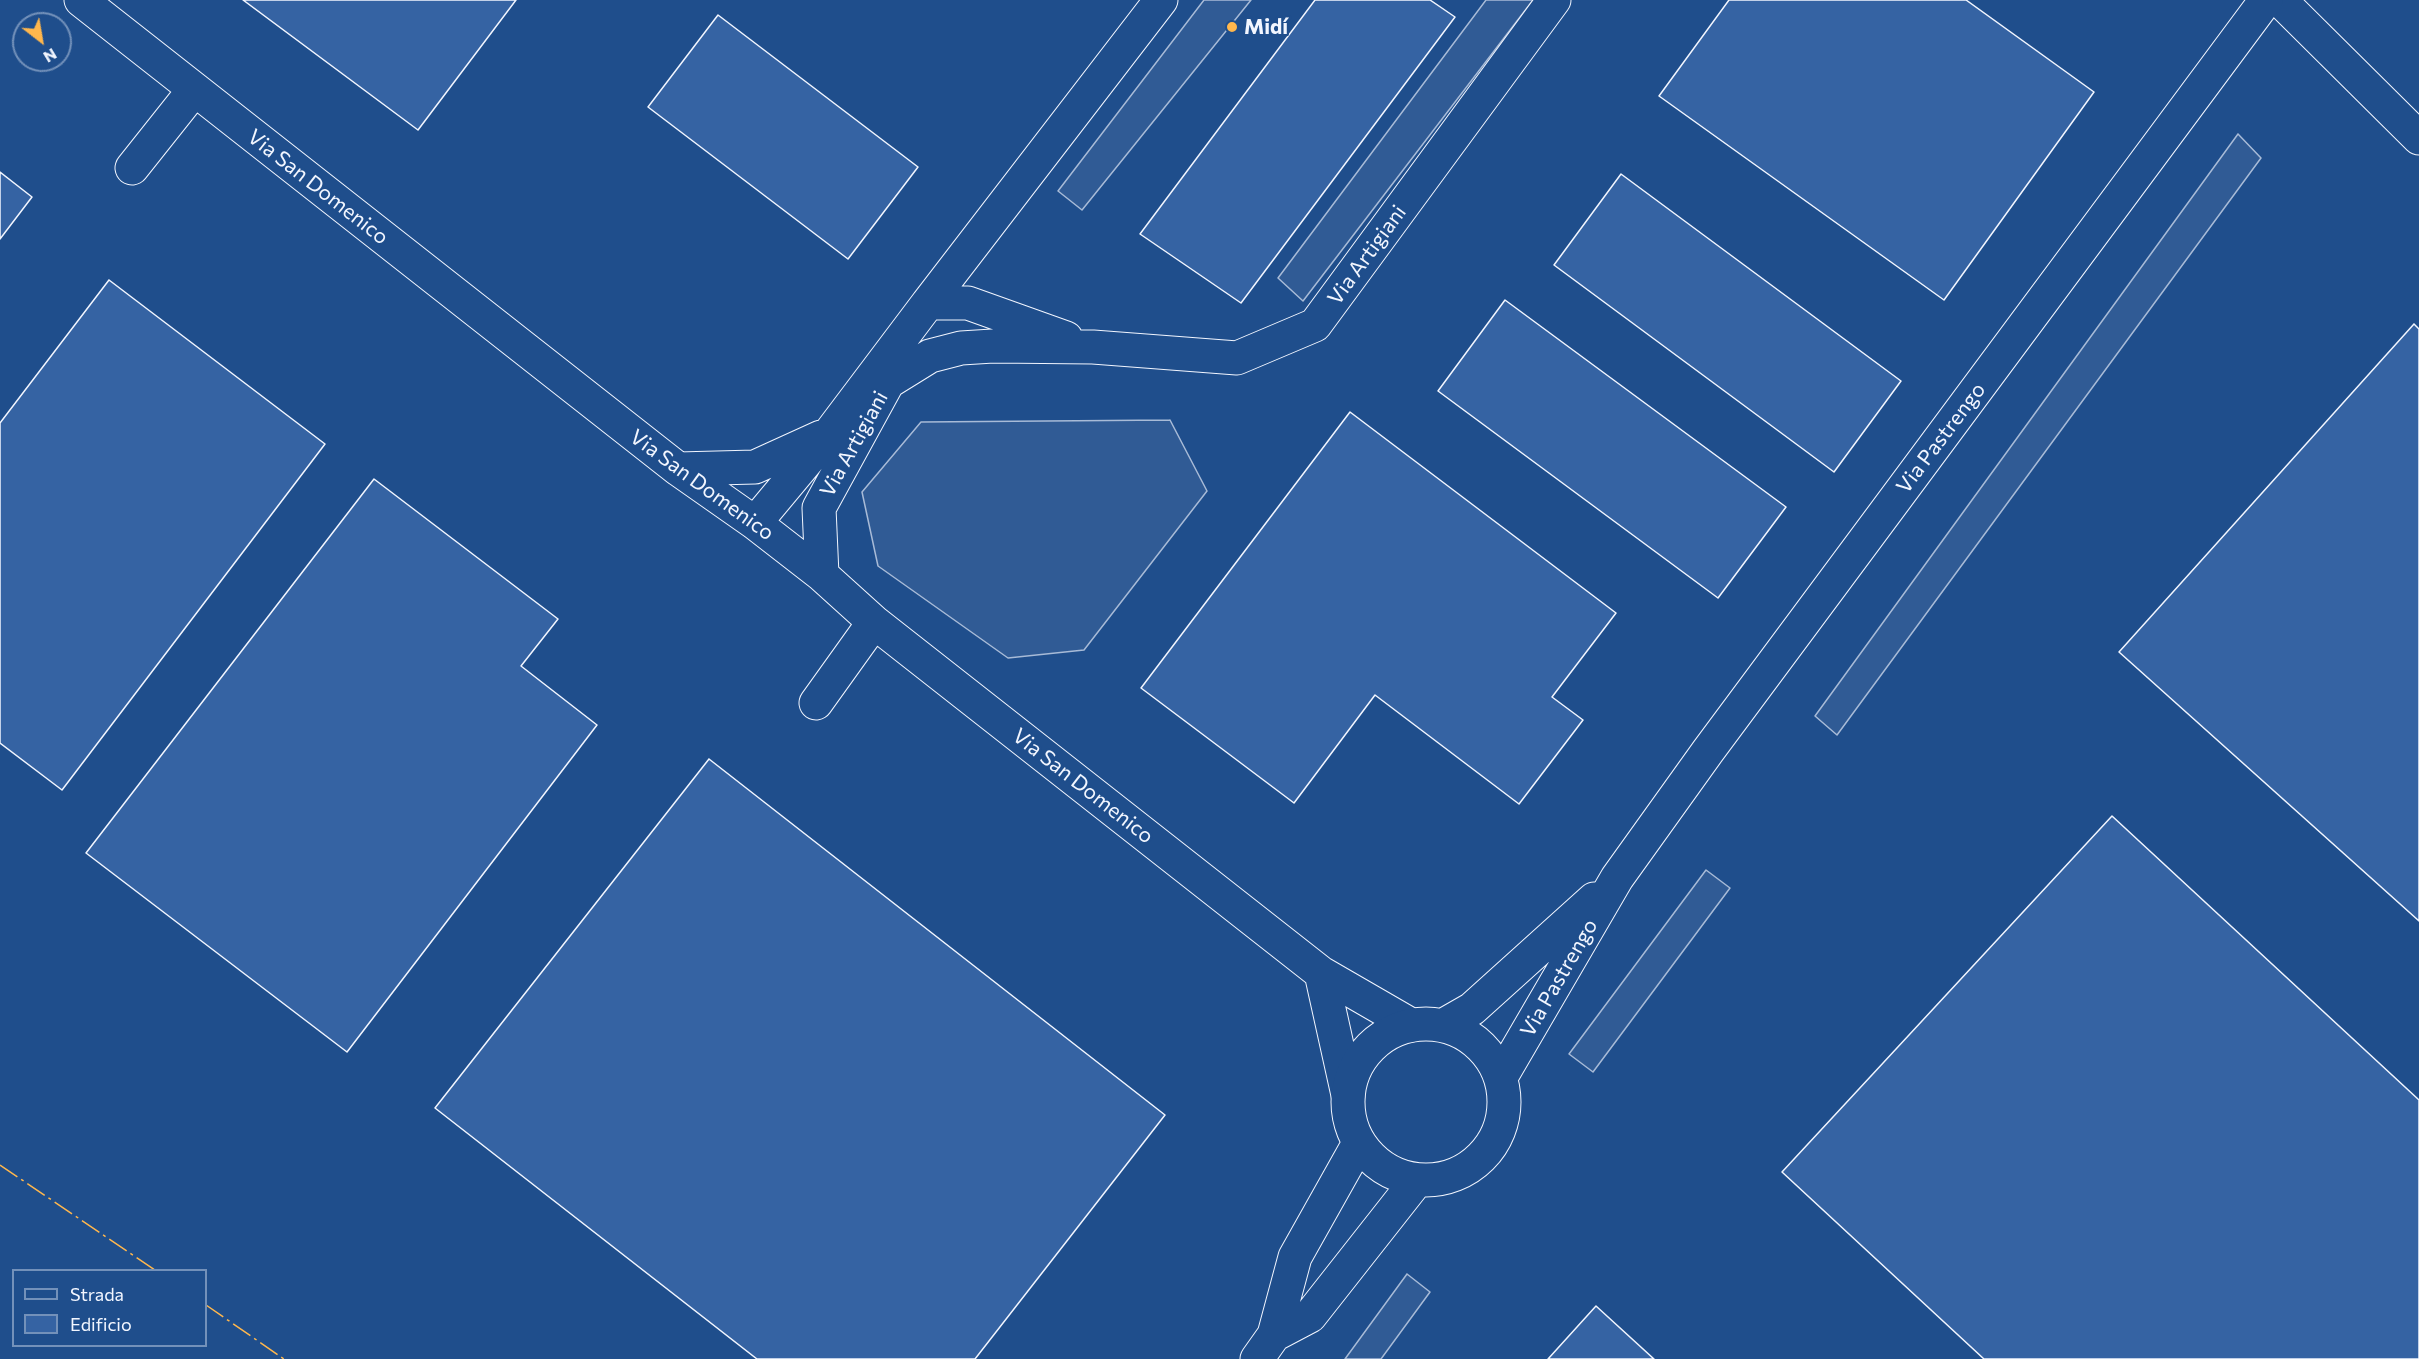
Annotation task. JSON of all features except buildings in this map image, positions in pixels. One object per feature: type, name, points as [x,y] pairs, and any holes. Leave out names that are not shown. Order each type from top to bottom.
[{"type":"street","name":"Via San Domenico","points":[[81,0],[678,469],[755,523],[822,575],[874,622],[1321,973],[1411,1024]]},
{"type":"street","name":"Via Artigiani","points":[[755,523],[830,433],[1161,0]]},
{"type":"street","name":"Via Artigiani","points":[[822,575],[819,508],[888,382],[930,356],[961,348],[993,345],[1093,347],[1237,358],[1315,325],[1554,0]]},
{"type":"street","name":"Via Pastrengo","points":[[1501,1077],[1617,878],[2266,0]]},
{"type":"street","points":[[2280,0],[2419,138]]},
{"type":"street","points":[[132,168],[194,90]]},
{"type":"street","name":"Via Artigiani","points":[[928,303],[968,303],[1093,347]]},
{"type":"street","name":"Via Artigiani","points":[[678,469],[755,467],[830,433]]},
{"type":"street","points":[[816,703],[874,622]]},
{"type":"street","name":"Via Pastrengo","points":[[1444,1025],[1472,1009],[1617,878]]},
{"type":"street","points":[[1321,973],[1348,1095],[1350,1120],[1359,1143],[1374,1161],[1394,1173],[1417,1180],[1443,1179],[1467,1169],[1487,1151],[1500,1129],[1505,1103],[1501,1077],[1489,1054],[1468,1035],[1444,1025],[1411,1024],[1389,1033],[1370,1048],[1354,1070],[1348,1095]]},
{"type":"street","points":[[1265,1347],[1295,1257],[1359,1143]]},
{"type":"street","points":[[1265,1347],[1310,1316],[1417,1180]]},
{"type":"shaded area","points":[[1204,0],[1251,0],[1082,210],[1058,191]]},
{"type":"shaded area","points":[[1486,0],[1533,0],[1303,301],[1278,278]]},
{"type":"shaded area","points":[[2238,134],[2261,158],[1837,735],[1815,716]]},
{"type":"shaded area","points":[[1170,420],[1207,491],[1084,650],[1008,658],[878,566],[862,492],[921,422]]},
{"type":"shaded area","points":[[1706,870],[1730,888],[1593,1072],[1569,1054]]},
{"type":"shaded area","points":[[1407,1274],[1430,1292],[1381,1359],[1345,1359]]},
{"type":"power","points":[[0,1165],[154,1269]]},
{"type":"power","points":[[207,1306],[284,1359]]},
{"type":"place","name":"Midí","points":[[1232,27]]}]
